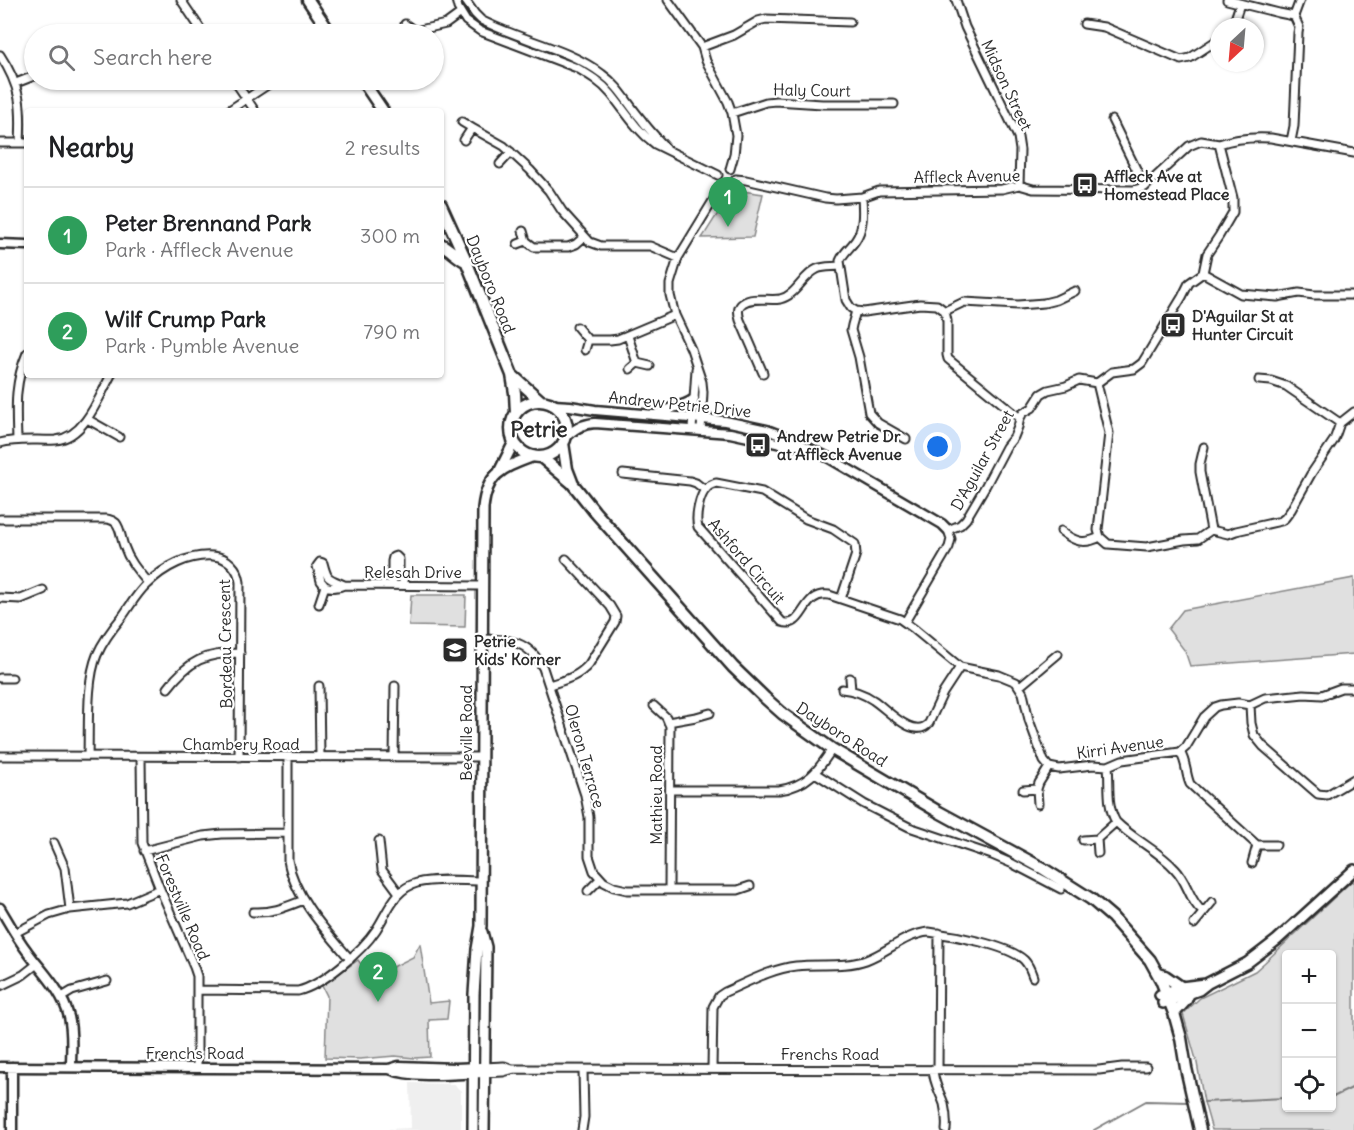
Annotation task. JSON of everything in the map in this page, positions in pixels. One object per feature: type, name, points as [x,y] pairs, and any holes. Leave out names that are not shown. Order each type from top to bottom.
[{"type":"main road","points":[[308,0],[324,24]]},
{"type":"main road","points":[[369,90],[381,108]]},
{"type":"main road","name":"Dayboro Road","points":[[444,211],[512,375],[516,413]]},
{"type":"main road","points":[[444,236],[449,220]]},
{"type":"main road","points":[[444,244],[467,263]]},
{"type":"main road","name":"Dayboro Road","points":[[512,375],[541,401]]},
{"type":"main road","points":[[499,472],[538,456],[552,454],[564,440],[567,428],[560,411],[553,405],[533,401],[525,404],[516,413],[511,429],[514,442],[524,452],[538,456]]},
{"type":"main road","name":"Dayboro Road","points":[[564,440],[567,469],[572,483]]},
{"type":"main road","name":"Beeville Road","points":[[473,1130],[477,949],[481,926],[484,502],[490,482],[499,472],[514,442]]},
{"type":"main road","name":"Dayboro Road","points":[[538,456],[572,483],[733,667],[783,714],[832,749],[939,812],[1042,868],[1091,899],[1112,917],[1150,960],[1159,974],[1185,1068]]},
{"type":"main road","points":[[1165,998],[1185,990],[1199,990],[1240,967],[1268,948],[1354,870]]},
{"type":"main road","name":"Beeville Road","points":[[481,926],[486,947],[484,1130]]},
{"type":"main road","name":"Dayboro Road","points":[[1142,952],[1174,1013],[1200,1130]]},
{"type":"main road","points":[[1159,974],[1185,990],[1186,1000],[1174,1013]]},
{"type":"street","points":[[181,0],[197,24]]},
{"type":"street","points":[[456,0],[461,13],[473,27],[589,75],[610,92],[645,137],[718,174]]},
{"type":"street","points":[[465,0],[481,20],[580,60],[602,73],[621,92],[667,149]]},
{"type":"street","points":[[668,0],[702,47],[706,61],[728,102],[736,135],[730,169]]},
{"type":"street","name":"Midson Street","points":[[956,0],[965,27],[1018,137],[1019,185]]},
{"type":"street","points":[[1227,0],[1294,16]]},
{"type":"street","points":[[1292,141],[1299,27],[1294,16],[1300,0]]},
{"type":"street","points":[[1236,18],[1240,4]]},
{"type":"street","points":[[444,25],[461,13]]},
{"type":"street","points":[[702,47],[734,35],[766,19],[850,22]]},
{"type":"street","points":[[1084,24],[1104,27],[1181,60],[1190,58],[1210,45]]},
{"type":"street","points":[[0,55],[16,83],[24,143],[0,143]]},
{"type":"street","points":[[16,83],[24,79]]},
{"type":"street","points":[[241,90],[253,108]]},
{"type":"street","points":[[233,108],[260,90]]},
{"type":"street","name":"Haly Court","points":[[732,113],[776,101],[822,104],[894,104]]},
{"type":"street","points":[[1112,120],[1144,187],[1189,146],[1201,141],[1220,144],[1230,140],[1271,138],[1354,153]]},
{"type":"street","points":[[462,122],[511,152],[549,191],[562,211],[590,242],[596,245],[650,246],[678,258]]},
{"type":"street","points":[[464,140],[472,128]]},
{"type":"street","name":"D'Aguilar Street","points":[[948,530],[960,525],[966,519],[1006,447],[1014,437],[1020,418],[1023,413],[1032,408],[1039,396],[1045,391],[1079,380],[1097,383],[1112,372],[1134,369],[1142,363],[1189,283],[1203,273],[1207,254],[1233,212],[1233,198],[1220,144]]},
{"type":"street","points":[[500,164],[511,152]]},
{"type":"street","points":[[718,174],[724,169],[735,172],[736,179],[731,186],[722,186]]},
{"type":"street","points":[[718,174],[718,181],[722,186]]},
{"type":"street","name":"Affleck Avenue","points":[[736,179],[825,198],[862,197],[879,191],[1002,189],[1019,185],[1033,189],[1134,190],[1144,187]]},
{"type":"street","points":[[696,430],[703,392],[702,381],[691,349],[675,315],[670,284],[678,258],[722,186]]},
{"type":"street","points":[[862,197],[860,234],[842,256],[840,266],[848,304],[856,311],[864,312],[920,304],[940,306],[945,311],[947,321],[948,359],[1020,418]]},
{"type":"street","points":[[523,231],[522,243],[534,247],[568,247],[584,237]]},
{"type":"street","points":[[444,242],[458,241]]},
{"type":"street","points":[[0,244],[24,244]]},
{"type":"street","points":[[764,373],[738,314],[741,303],[749,300],[780,299],[794,292],[813,271],[819,268],[840,266]]},
{"type":"street","points":[[1203,273],[1241,294],[1277,297],[1299,293],[1354,295]]},
{"type":"street","points":[[945,311],[964,302],[1018,305],[1044,303],[1075,291]]},
{"type":"street","points":[[856,311],[852,330],[869,413],[878,423],[906,439]]},
{"type":"street","points":[[577,327],[588,340],[610,340],[628,336],[675,315]]},
{"type":"street","points":[[628,336],[637,363]]},
{"type":"street","points":[[585,350],[588,340]]},
{"type":"street","points":[[17,440],[17,384],[24,360]]},
{"type":"street","points":[[637,363],[650,366]]},
{"type":"street","points":[[630,369],[637,363]]},
{"type":"street","points":[[696,367],[694,399],[698,419]]},
{"type":"street","points":[[0,443],[17,440],[56,440],[73,434],[87,419],[109,378]]},
{"type":"street","points":[[1259,380],[1286,386],[1340,423]]},
{"type":"street","points":[[1097,383],[1109,434],[1098,530],[1100,537],[1108,544],[1147,547],[1198,539],[1211,530],[1228,534],[1275,523],[1285,518],[1334,440],[1340,423],[1354,412]]},
{"type":"street","points":[[656,415],[662,410],[685,405],[694,399]]},
{"type":"street","name":"Andrew Petrie Drive","points":[[553,405],[725,421],[778,433],[839,464],[942,524],[948,530]]},
{"type":"street","points":[[87,419],[119,437]]},
{"type":"street","name":"Andrew Petrie Drive","points":[[564,440],[572,431],[589,423],[696,430],[801,446]]},
{"type":"street","points":[[1203,447],[1200,472],[1211,530]]},
{"type":"street","points":[[622,474],[690,481],[705,490],[716,483],[762,492],[806,519],[832,529],[855,544],[856,554],[841,599]]},
{"type":"street","name":"Ashford Circuit","points":[[705,490],[696,516],[698,527],[782,622],[788,624],[794,622],[812,599],[825,594],[905,622]]},
{"type":"street","points":[[0,519],[112,520],[118,525],[128,556],[148,583]]},
{"type":"street","points":[[948,530],[951,539],[949,547],[905,622],[960,667],[1012,679],[1020,686],[1026,700],[1029,720],[1044,761],[1049,767],[1037,789],[1038,804]]},
{"type":"street","points":[[1061,531],[1068,537],[1084,542],[1100,537]]},
{"type":"street","name":"Bordeau Crescent","points":[[88,756],[92,671],[95,658],[108,634],[148,583],[175,565],[195,557],[209,555],[227,560],[236,569],[240,582],[239,757]]},
{"type":"street","points":[[392,585],[392,561],[396,555],[405,585]]},
{"type":"street","name":"Relesah Drive","points":[[344,585],[328,578],[323,563],[319,559],[317,566],[321,581],[325,586],[482,586]]},
{"type":"street","points":[[549,685],[571,678],[585,670],[618,616],[567,559]]},
{"type":"street","points":[[320,604],[325,586]]},
{"type":"street","points":[[0,598],[21,598],[43,590]]},
{"type":"street","name":"Oleron Terrace","points":[[482,639],[508,640],[528,649],[539,661],[585,795],[589,817],[589,856],[600,879]]},
{"type":"street","points":[[168,688],[185,669],[203,658],[240,653]]},
{"type":"street","points":[[1020,686],[1058,654]]},
{"type":"street","points":[[842,688],[876,701],[888,712],[913,728],[921,729],[929,723],[943,693],[960,667]]},
{"type":"street","points":[[0,678],[12,678]]},
{"type":"street","points":[[850,678],[851,690]]},
{"type":"street","points":[[319,686],[320,757]]},
{"type":"street","points":[[394,757],[395,687]]},
{"type":"street","name":"Kirri Avenue","points":[[1049,767],[1059,770],[1093,765],[1108,766],[1122,760],[1180,752],[1186,747],[1204,717],[1215,707],[1232,703],[1250,705],[1265,698],[1304,694],[1322,695],[1341,688],[1354,688]]},
{"type":"street","points":[[1250,705],[1254,735],[1263,746],[1315,792],[1327,795],[1354,779]]},
{"type":"street","name":"Mathieu Road","points":[[654,706],[666,717],[670,731],[669,890]]},
{"type":"street","points":[[668,722],[710,712]]},
{"type":"street","points":[[670,790],[779,790],[796,786],[815,773],[832,749]]},
{"type":"street","points":[[1180,752],[1186,763],[1190,784],[1257,845],[1276,845]]},
{"type":"street","name":"Chambery Road","points":[[0,756],[481,757]]},
{"type":"street","name":"Forestville Road","points":[[141,757],[141,835],[144,851],[194,967],[197,990],[197,1068]]},
{"type":"street","points":[[288,758],[288,834],[291,876],[324,929],[350,959]]},
{"type":"street","points":[[1108,766],[1110,810],[1116,822],[1177,870],[1185,881],[1195,905],[1203,912]]},
{"type":"street","points":[[815,773],[864,804],[909,827],[992,855],[1062,889]]},
{"type":"street","points":[[1023,790],[1037,789]]},
{"type":"street","points":[[1083,840],[1098,839],[1116,822]]},
{"type":"street","points":[[144,851],[202,836],[288,834]]},
{"type":"street","points":[[1098,839],[1098,853]]},
{"type":"street","points":[[379,841],[382,870],[399,892]]},
{"type":"street","points":[[54,843],[65,868],[70,909]]},
{"type":"street","points":[[1252,863],[1257,845]]},
{"type":"street","points":[[588,891],[600,879],[621,889],[738,890],[750,885]]},
{"type":"street","points":[[197,990],[298,991],[305,989],[319,982],[360,950],[377,929],[399,892],[418,882],[481,881]]},
{"type":"street","points":[[15,933],[49,915],[70,909],[127,903],[160,889]]},
{"type":"street","points":[[254,912],[267,913],[304,900]]},
{"type":"street","points":[[1194,924],[1212,902]]},
{"type":"street","points":[[0,908],[15,933],[62,997],[71,1030],[71,1067]]},
{"type":"street","points":[[939,933],[935,1082],[945,1109],[946,1130]]},
{"type":"street","points":[[712,1070],[713,1007],[719,996],[774,970],[795,966],[854,963],[876,956],[912,935],[939,933],[1007,950],[1024,960],[1033,977]]},
{"type":"street","points":[[0,986],[23,975],[37,964]]},
{"type":"street","points":[[62,997],[72,991],[107,981]]},
{"type":"street","name":"Frenchs Road","points":[[0,1067],[389,1069],[399,1066],[503,1072],[514,1069],[1099,1070],[1146,1067]]},
{"type":"street","points":[[12,1067],[12,1130]]},
{"type":"street","points":[[582,1130],[585,1104],[583,1070]]},
{"type":"shaded area","points":[[742,191],[763,194],[753,237],[702,238],[724,206]]},
{"type":"shaded area","points":[[1354,578],[1354,654],[1190,666],[1185,651],[1168,629],[1183,610]]},
{"type":"shaded area","points":[[411,595],[466,595],[465,627],[409,626]]},
{"type":"shaded area","points":[[1354,879],[1354,1130],[1212,1130],[1183,1014],[1200,998],[1255,971]]},
{"type":"shaded area","points":[[420,944],[429,1003],[449,1001],[447,1019],[429,1020],[430,1057],[325,1058],[327,996],[322,986],[358,960],[371,978],[413,957]]},
{"type":"shaded area","points":[[410,1083],[454,1084],[461,1091],[461,1130],[389,1130],[411,1128]]},
{"type":"waterway","points":[[1336,1096],[1354,1087]]},
{"type":"waterway","points":[[1204,1102],[1282,1098]]},
{"type":"waterway","points":[[1094,1130],[1146,1101],[1189,1102]]},
{"type":"place","name":"Affleck Ave at Homestead Place","points":[[1085,185]]},
{"type":"place","name":"Peter Brennand Park","points":[[728,227]]},
{"type":"place","name":"D'Aguilar St at Hunter Circuit","points":[[1173,325]]},
{"type":"place","name":"Andrew Petrie Dr at Affleck Avenue","points":[[758,445]]},
{"type":"place","name":"Petrie Kids' Korner","points":[[455,650]]},
{"type":"place","name":"Wilf Crump Park","points":[[378,1002]]},
{"type":"district","name":"Petrie","points":[[539,429]]}]
